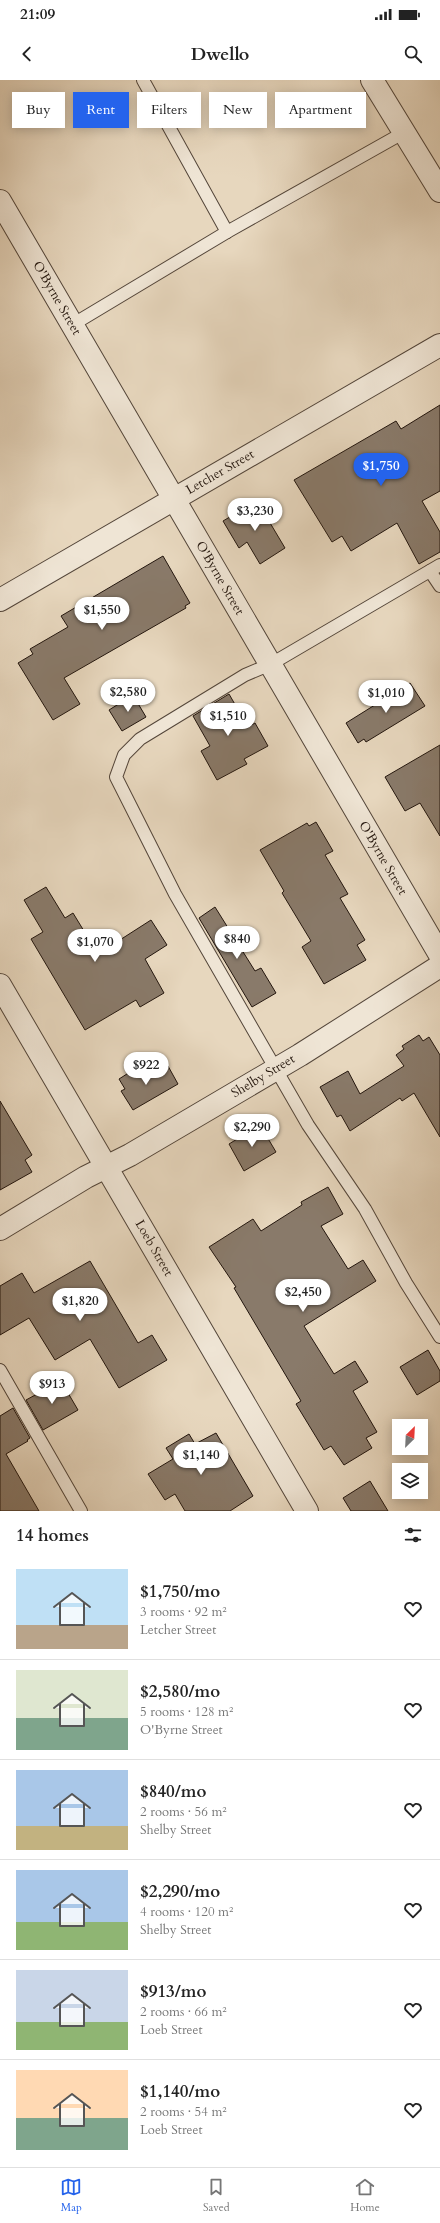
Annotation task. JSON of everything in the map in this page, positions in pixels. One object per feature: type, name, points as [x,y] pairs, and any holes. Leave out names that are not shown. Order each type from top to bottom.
[{"type":"street","points":[[372,80],[403,133],[440,191]]},
{"type":"street","name":"O'Byrne Street","points":[[0,201],[440,955]]},
{"type":"street","name":"Letcher Street","points":[[0,600],[440,345]]},
{"type":"street","name":"Shelby Street","points":[[0,1229],[86,1177],[107,1168],[277,1068],[440,966]]},
{"type":"street","name":"Loeb Street","points":[[0,985],[307,1511]]},
{"type":"lane","points":[[143,80],[227,232]]},
{"type":"lane","points":[[72,325],[227,232],[403,133]]},
{"type":"lane","points":[[440,586],[435,568],[270,664],[245,675],[140,739],[124,755],[116,776],[175,894],[277,1068],[308,1125],[365,1209],[406,1283],[440,1337]]},
{"type":"lane","points":[[0,1370],[81,1511]]},
{"type":"building","points":[[440,405],[440,491],[422,501],[440,532],[440,552],[419,564],[397,523],[351,551],[342,536],[332,542],[294,480],[396,421],[401,429]]},
{"type":"building","points":[[257,501],[285,548],[260,564],[247,542],[239,548],[223,521]]},
{"type":"building","points":[[163,556],[190,603],[185,606],[186,608],[64,678],[80,704],[53,720],[18,663],[33,654],[30,649],[68,627],[61,616]]},
{"type":"building","points":[[410,683],[425,706],[366,742],[364,739],[358,743],[346,723]]},
{"type":"building","points":[[229,694],[248,727],[255,723],[268,746],[244,759],[247,764],[217,780],[201,751],[210,746],[193,716]]},
{"type":"building","points":[[133,695],[146,717],[122,731],[109,710]]},
{"type":"building","points":[[440,745],[440,836],[420,803],[405,811],[385,777]]},
{"type":"building","points":[[316,822],[333,851],[325,855],[348,894],[340,898],[365,940],[357,945],[366,960],[324,984],[302,947],[311,941],[282,893],[284,891],[260,850],[307,823],[309,826]]},
{"type":"building","points":[[46,887],[65,918],[73,913],[98,954],[151,920],[167,945],[145,959],[164,993],[140,1007],[136,1000],[85,1030],[31,939],[43,932],[24,900]]},
{"type":"building","points":[[215,907],[255,971],[261,968],[276,993],[252,1007],[199,918]]},
{"type":"building","points":[[419,1035],[423,1041],[429,1037],[440,1055],[440,1137],[414,1093],[402,1101],[400,1098],[350,1131],[341,1115],[337,1117],[320,1087],[348,1071],[360,1094],[404,1066],[396,1055],[404,1049],[402,1046]]},
{"type":"building","points":[[168,1066],[178,1084],[133,1110],[121,1091],[125,1089],[119,1079],[138,1067],[145,1077]]},
{"type":"building","points":[[0,1101],[32,1155],[25,1160],[32,1172],[0,1190]]},
{"type":"building","points":[[260,1125],[276,1152],[244,1171],[229,1144]]},
{"type":"building","points":[[328,1187],[343,1214],[321,1226],[348,1269],[363,1260],[376,1281],[304,1326],[334,1374],[355,1361],[368,1382],[353,1391],[377,1432],[366,1438],[372,1448],[344,1465],[331,1446],[324,1450],[296,1404],[301,1401],[234,1288],[236,1287],[209,1247],[253,1219],[261,1231],[302,1205],[301,1202]]},
{"type":"building","points":[[90,1261],[138,1343],[152,1335],[167,1360],[119,1388],[90,1339],[55,1360],[29,1318],[0,1335],[0,1286],[22,1273],[34,1293]]},
{"type":"building","points":[[428,1350],[440,1371],[440,1381],[417,1395],[400,1367]]},
{"type":"building","points":[[61,1381],[78,1410],[43,1430],[26,1400]]},
{"type":"building","points":[[13,1408],[30,1438],[27,1440],[28,1441],[6,1454],[39,1511],[0,1511],[0,1416]]},
{"type":"building","points":[[216,1433],[253,1496],[230,1511],[185,1511],[175,1494],[165,1500],[148,1474],[173,1459],[166,1448],[189,1434],[195,1444]]},
{"type":"building","points":[[370,1481],[388,1511],[351,1511],[343,1498]]}]
